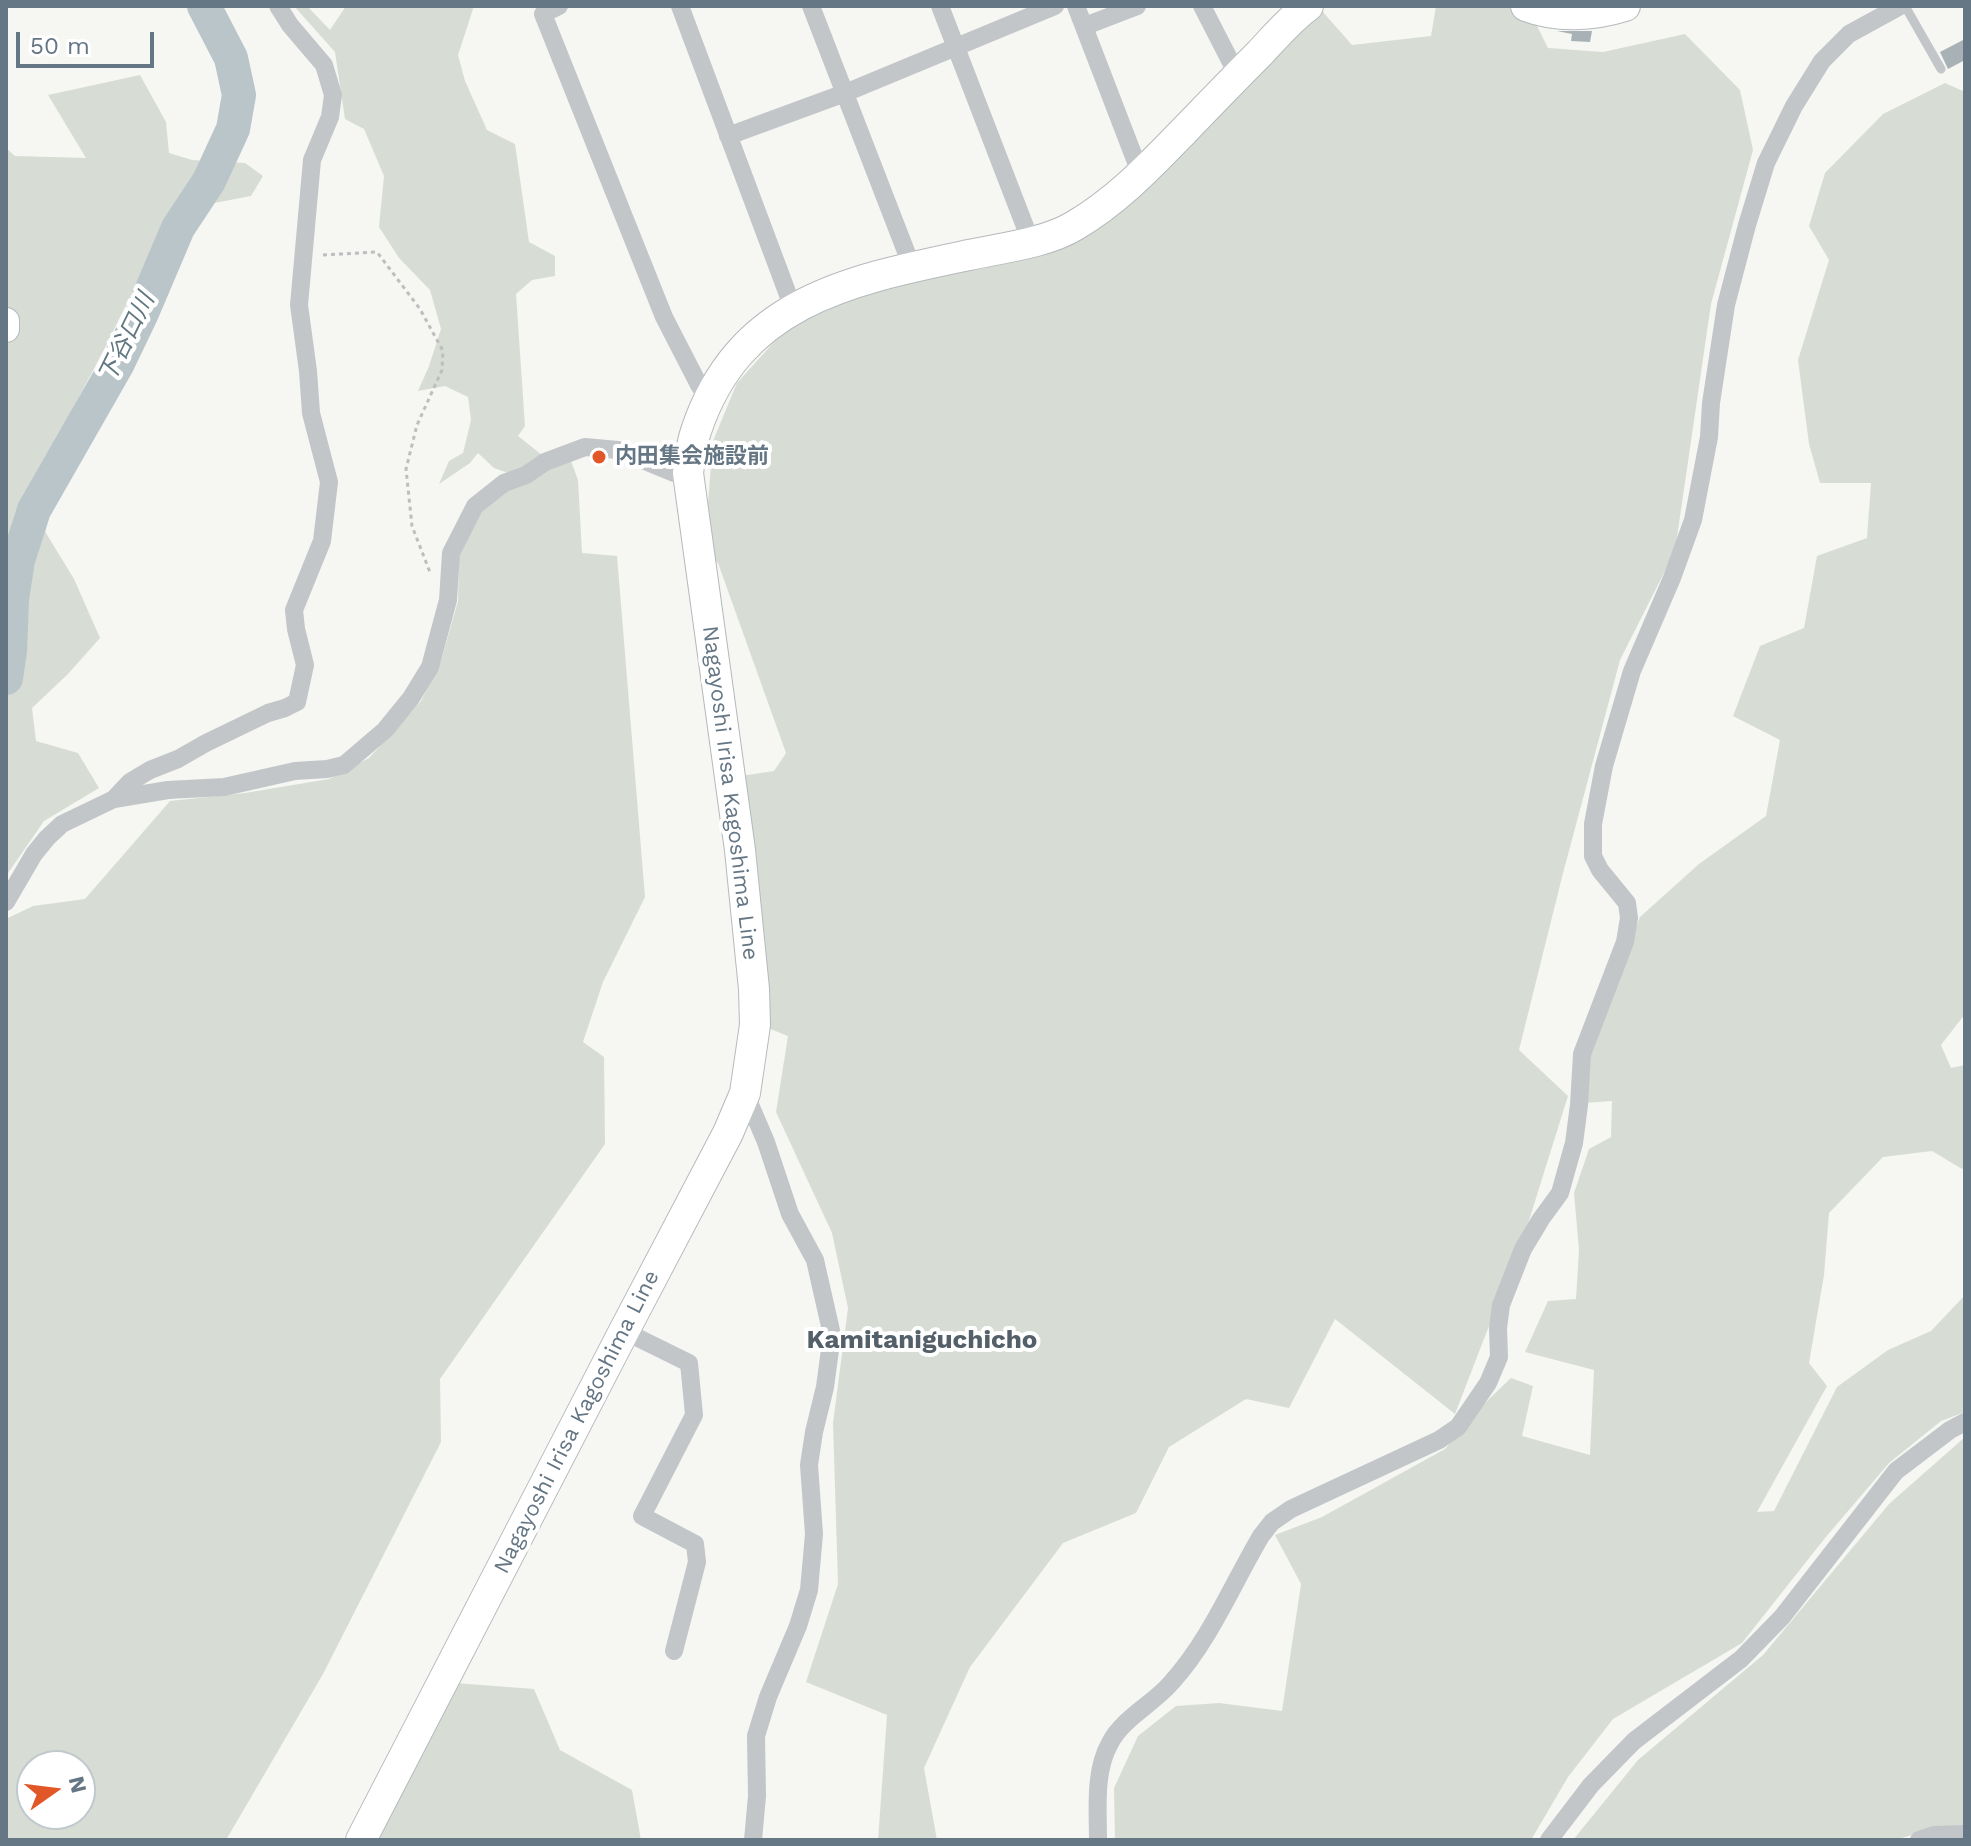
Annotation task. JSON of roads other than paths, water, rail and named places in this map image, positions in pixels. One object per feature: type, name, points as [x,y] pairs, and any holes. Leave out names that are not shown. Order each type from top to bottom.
[{"type":"main road","points":[[1526,6],[1538,11],[1577,15],[1625,6]]},
{"type":"main road","name":"Nagayoshi Irisa Kagoshima Line","points":[[361,1840],[728,1133],[745,1093],[755,1025],[754,989],[736,819],[688,473],[694,435],[708,399],[738,353],[758,333],[793,308],[822,294],[912,267],[1031,242],[1071,228],[1105,206],[1141,175],[1304,7]]},
{"type":"main road","points":[[6,321],[6,329]]},
{"type":"street","points":[[114,799],[130,782],[150,770],[297,702],[305,665],[294,610],[322,541],[329,482],[311,413],[299,305],[312,160],[330,117],[333,95],[324,65],[278,6]]},
{"type":"street","points":[[559,6],[543,14],[664,317],[708,399]]},
{"type":"street","points":[[680,6],[793,308]]},
{"type":"street","points":[[811,6],[912,267]]},
{"type":"street","points":[[940,6],[1031,242]]},
{"type":"street","points":[[728,136],[845,93],[1055,6]]},
{"type":"street","points":[[1076,6],[1141,175]]},
{"type":"street","points":[[1085,26],[1137,6]]},
{"type":"street","points":[[1202,6],[1238,76]]},
{"type":"street","points":[[1098,1840],[1102,1762],[1110,1742],[1129,1719],[1148,1706],[1171,1683],[1190,1658],[1272,1522],[1291,1509],[1439,1440],[1458,1427],[1488,1383],[1499,1357],[1501,1305],[1523,1249],[1560,1193],[1574,1143],[1582,1054],[1625,942],[1629,918],[1627,903],[1600,870],[1593,856],[1593,824],[1604,766],[1632,671],[1693,520],[1709,437],[1726,305],[1747,225],[1766,163],[1794,106],[1822,61],[1849,34],[1903,6]]},
{"type":"street","points":[[6,902],[47,838],[62,824],[114,799],[168,790],[224,787],[295,771],[344,765],[385,730],[411,698],[430,667],[447,605],[451,553],[475,506],[504,483],[526,475],[545,462],[585,447],[618,450],[674,473],[688,473]]},
{"type":"street","points":[[745,1093],[766,1142],[790,1214],[815,1260],[832,1335],[809,1465],[814,1534],[809,1590],[756,1736],[757,1796],[753,1840]]},
{"type":"street","points":[[624,1331],[689,1363],[694,1415],[642,1516],[695,1544],[697,1562],[674,1651]]},
{"type":"street","points":[[1549,1840],[1591,1785],[1634,1741],[1741,1659],[1782,1617],[1896,1471],[1965,1422]]},
{"type":"street","points":[[1919,1840],[1934,1835],[1965,1834]]},
{"type":"lane","points":[[1903,6],[1941,69]]},
{"type":"waterway","name":"下谷口川","points":[[6,678],[18,560],[34,510],[118,363],[178,228],[209,181],[233,129],[239,95],[231,58],[204,6]]},
{"type":"place","name":"内田集会施設前","points":[[599,457]]},
{"type":"district","name":"Kamitaniguchicho","points":[[922,1340]]}]
